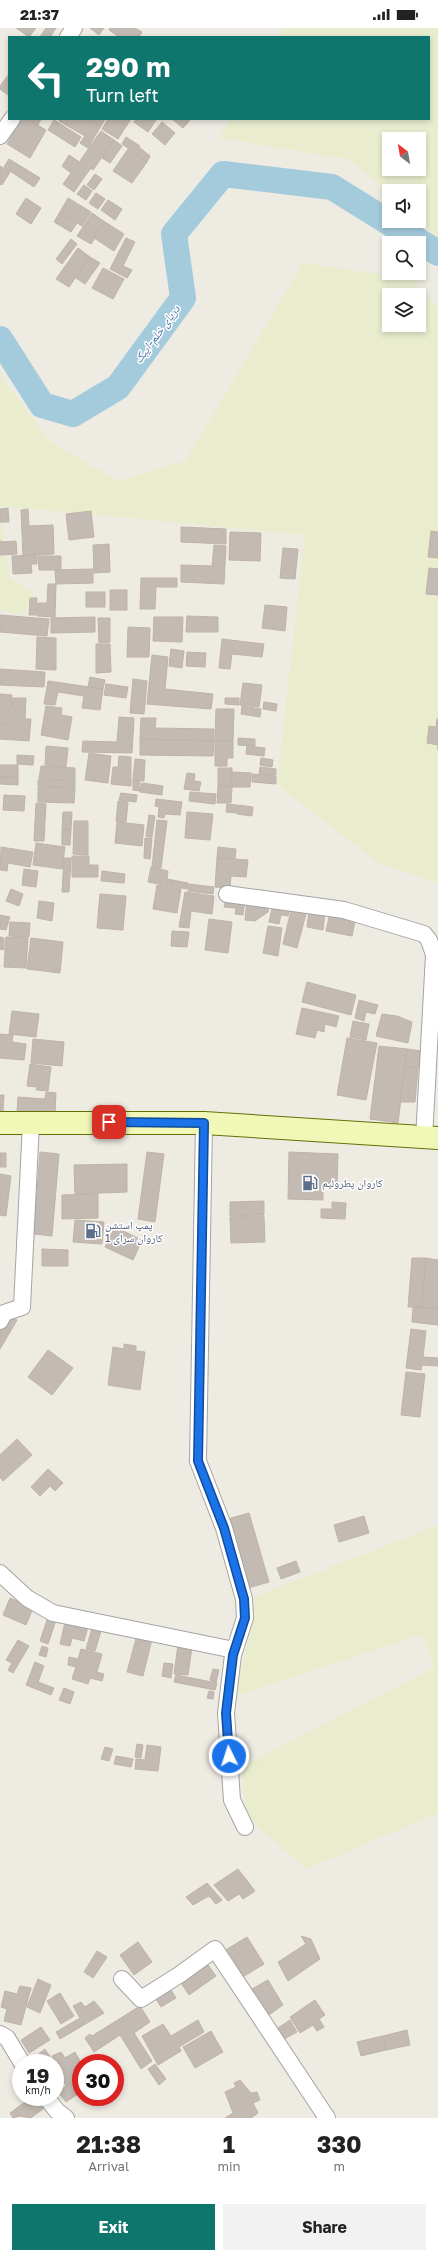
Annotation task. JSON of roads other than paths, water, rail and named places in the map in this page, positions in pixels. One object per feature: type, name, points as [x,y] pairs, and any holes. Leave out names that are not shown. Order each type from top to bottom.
[{"type":"main road","points":[[0,1123],[204,1123],[431,1139]]},
{"type":"street","points":[[0,136],[11,120]]},
{"type":"street","points":[[227,894],[344,910],[424,934],[429,940],[434,954],[431,1139]]},
{"type":"street","points":[[0,1321],[4,1314],[22,1307],[32,1123]]},
{"type":"street","points":[[204,1123],[198,1461],[224,1528],[244,1599],[245,1618],[234,1650],[226,1713],[232,1800],[245,1827]]},
{"type":"street","points":[[0,1573],[27,1598],[53,1613],[234,1650]]},
{"type":"street","points":[[122,1979],[141,1999],[179,1975],[215,1949],[327,2118]]},
{"type":"street","points":[[0,2034],[7,2038],[17,2054]]},
{"type":"street","points":[[53,2106],[66,2118]]},
{"type":"waterway","name":"دریای خلم-ایبک","points":[[0,339],[42,405],[73,414],[118,387],[183,298],[174,234],[223,174],[332,187],[438,253]]},
{"type":"place","name":"کاروان پطرولیم","points":[[310,1183]]},
{"type":"place","name":"پمپ استشن کاروان سرای 1","points":[[93,1231]]}]
